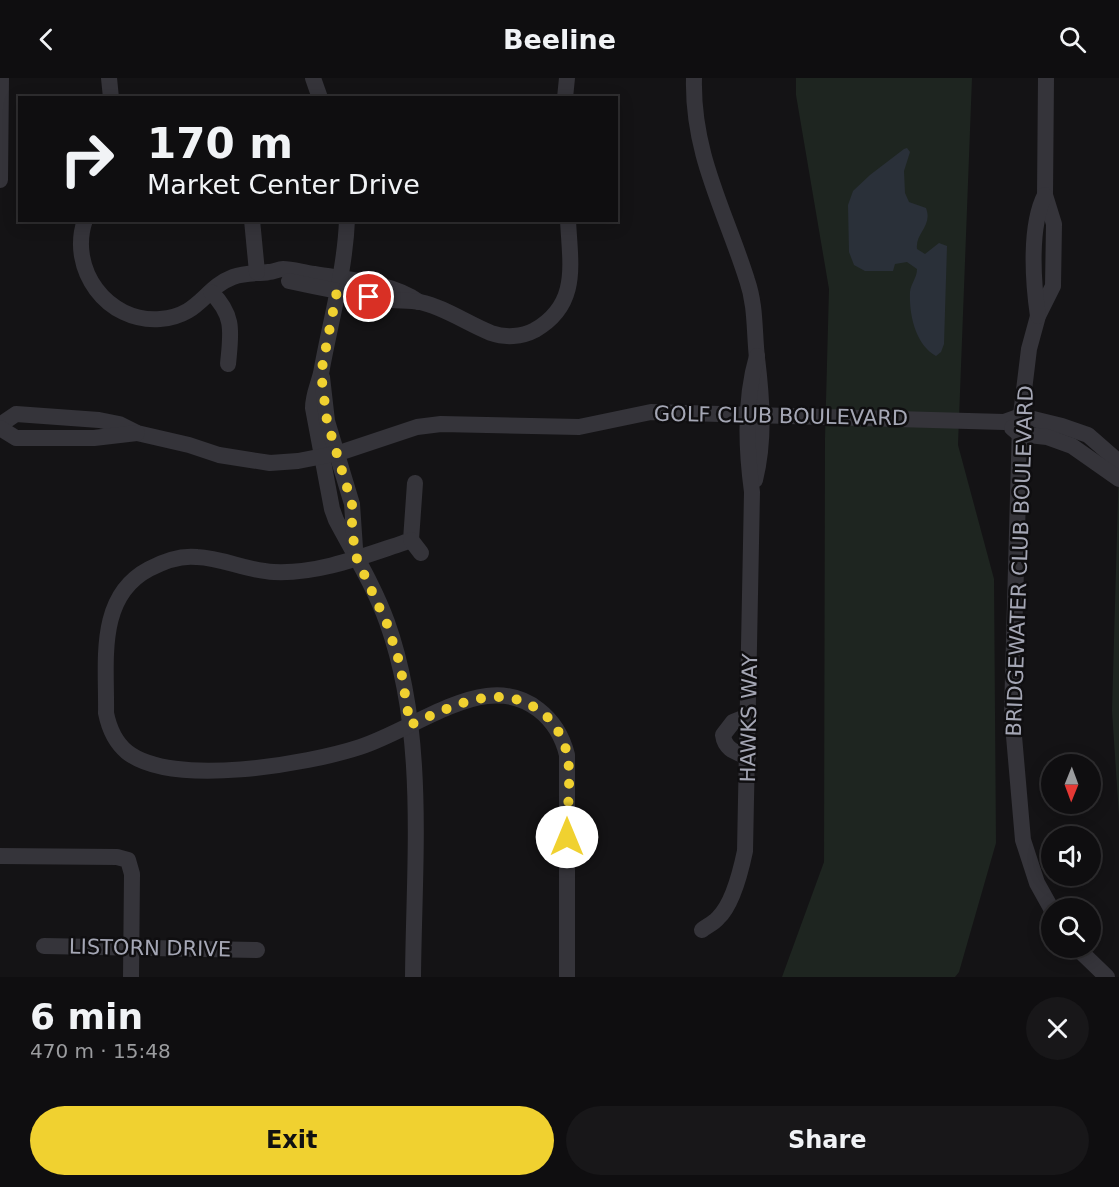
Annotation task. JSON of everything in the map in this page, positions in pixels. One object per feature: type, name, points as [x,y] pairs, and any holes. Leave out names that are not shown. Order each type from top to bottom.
[{"type":"street","points":[[0,180],[1,78]]},
{"type":"street","points":[[109,78],[111,96]]},
{"type":"street","points":[[313,78],[319,96]]},
{"type":"street","points":[[565,96],[567,78]]},
{"type":"street","name":"HAWKS WAY","points":[[694,78],[696,122],[701,154],[748,284],[755,316],[757,356],[750,382],[760,454],[752,492],[747,828],[741,870],[727,904],[719,918],[702,930]]},
{"type":"street","name":"BRIDGEWATER CLUB BOULEVARD","points":[[1045,898],[1037,883],[1023,840],[1012,713],[1019,434],[1028,357],[1038,316],[1053,286],[1054,224],[1045,195],[1046,78]]},
{"type":"street","points":[[85,222],[81,246],[85,270],[99,294],[123,312],[148,319],[175,316],[197,305],[234,276],[263,272],[280,279],[338,285],[386,300],[419,302],[492,333],[508,336],[531,332],[559,311],[568,294],[570,271],[568,222]]},
{"type":"street","points":[[252,222],[263,272]]},
{"type":"street","points":[[347,222],[338,285],[321,373],[313,396],[313,408],[321,457],[336,520],[387,624],[400,664],[410,725],[415,778],[413,977]]},
{"type":"street","points":[[211,292],[223,305],[229,317],[228,364]]},
{"type":"street","points":[[321,373],[327,421],[339,453],[350,495],[353,517],[352,532],[357,559]]},
{"type":"street","name":"GOLF CLUB BOULEVARD","points":[[137,433],[94,438],[18,438],[0,426],[16,414],[72,417],[119,424],[137,433],[251,461],[288,462],[339,453],[398,432],[441,424],[579,427],[651,412],[1004,422],[1021,416]]},
{"type":"street","points":[[1021,416],[1088,435],[1108,474],[1119,479]]},
{"type":"street","points":[[1004,422],[1019,434],[1059,441],[1119,462]]},
{"type":"street","points":[[415,483],[416,547],[308,570],[273,572],[247,569],[208,558],[186,556],[166,561],[143,572],[125,587],[113,607],[108,624],[106,713],[108,723],[115,738],[127,752],[146,762],[165,767],[223,770],[272,767],[332,755],[360,747],[473,699],[496,696],[526,702],[550,719],[557,729],[568,760],[567,977]]},
{"type":"street","points":[[330,499],[350,495]]},
{"type":"street","points":[[748,716],[733,722],[723,735],[730,750],[748,757]]},
{"type":"street","points":[[0,856],[117,857],[129,860],[132,874],[131,977]]},
{"type":"street","name":"LISTORN DRIVE","points":[[44,946],[257,950]]},
{"type":"street","points":[[1087,958],[1107,977]]},
{"type":"shaded area","points":[[796,78],[972,78],[958,445],[994,579],[996,843],[959,972],[955,977],[782,977],[824,862],[825,438],[829,289],[796,95]]},
{"type":"shaded area","points":[[907,148],[910,152],[904,171],[905,193],[909,202],[926,208],[928,214],[917,249],[925,254],[939,243],[947,246],[944,344],[941,352],[936,356],[923,344],[912,319],[910,292],[917,269],[907,262],[895,264],[893,271],[865,271],[854,265],[849,252],[848,205],[853,191]]},
{"type":"shaded area","points":[[1119,463],[1119,816],[1112,711]]},
{"type":"route","points":[[369,297],[337,291],[321,373],[324,381],[327,421],[352,504],[352,532],[357,559],[387,624],[400,664],[410,725],[459,704],[486,696],[517,699],[534,707],[550,719],[557,729],[567,755],[567,837]]}]
